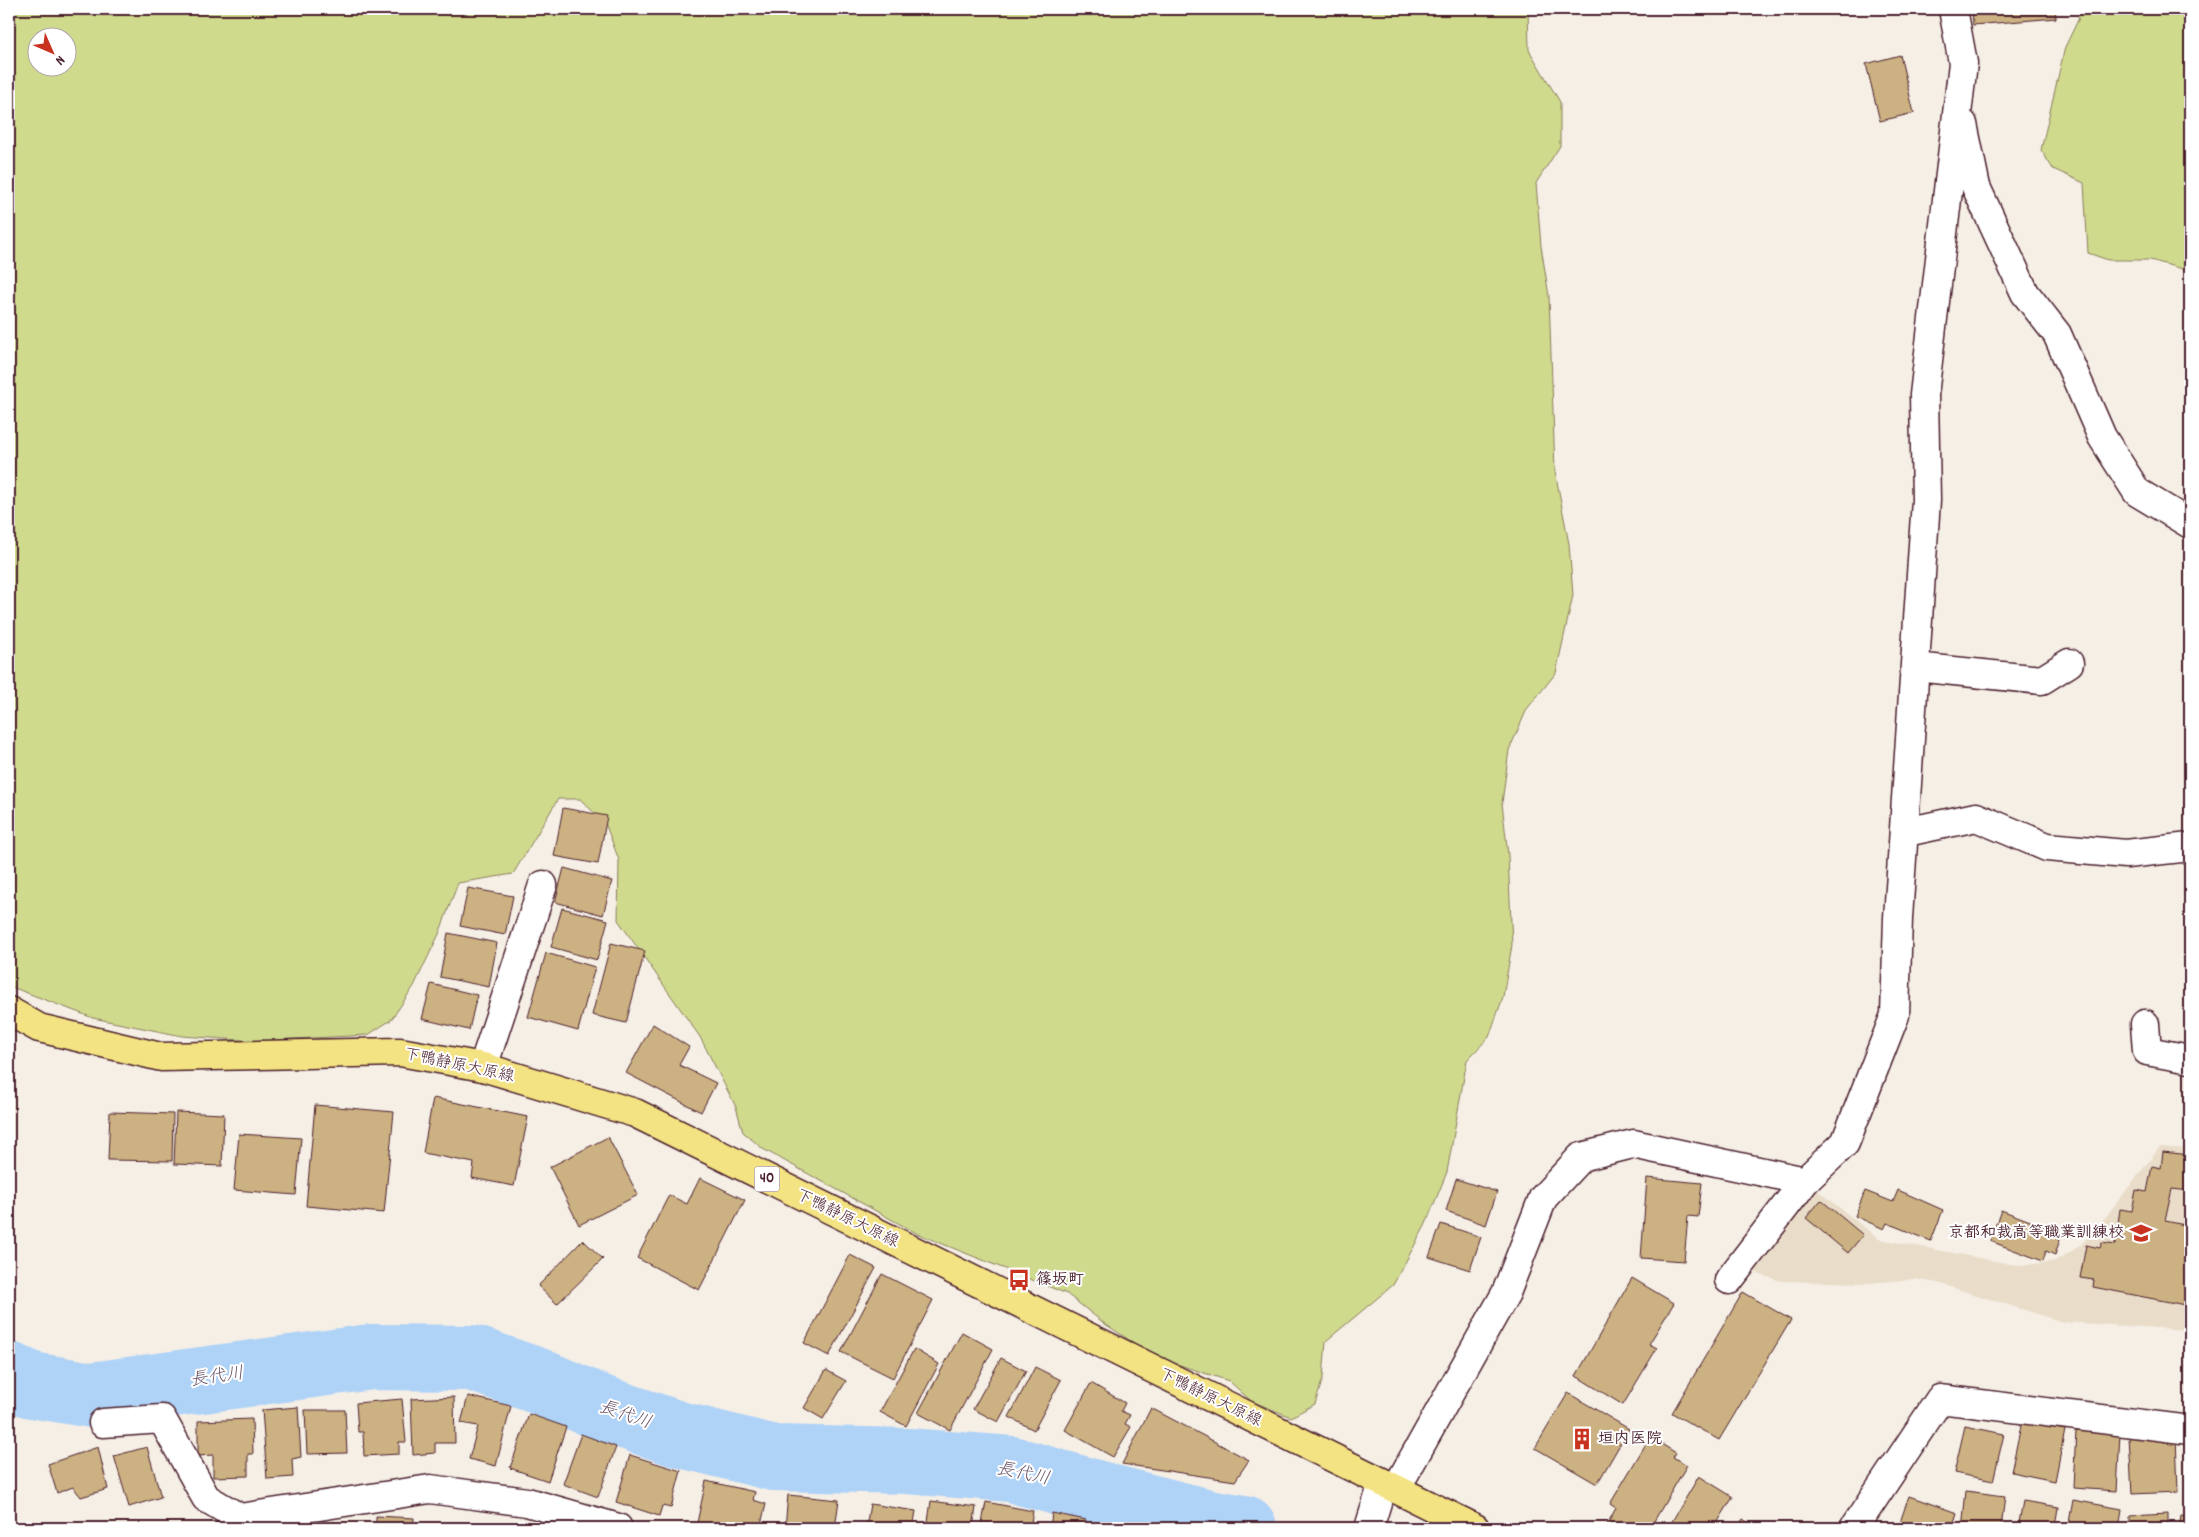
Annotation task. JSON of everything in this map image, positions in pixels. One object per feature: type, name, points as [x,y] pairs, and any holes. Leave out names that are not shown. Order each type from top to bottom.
[{"type":"main road","name":"下鴨静原大原線","points":[[9,1011],[39,1028],[161,1057],[400,1052],[483,1067],[635,1113],[1475,1528]]},
{"type":"street","points":[[1729,1280],[1805,1181],[1845,1143],[1895,1015],[1898,918],[1906,832],[1926,500],[1924,395],[1963,63],[1953,9]]},
{"type":"street","points":[[1958,101],[1976,188],[2025,292],[2058,334],[2102,437],[2137,492],[2190,524]]},
{"type":"street","points":[[1915,667],[2042,680],[2069,663]]},
{"type":"street","points":[[1906,832],[1976,817],[2046,847],[2126,854],[2190,847]]},
{"type":"street","points":[[483,1067],[543,885]]},
{"type":"street","points":[[2145,1024],[2147,1051],[2190,1059]]},
{"type":"street","points":[[1370,1524],[1390,1486],[1506,1293],[1543,1198],[1581,1157],[1632,1144],[1805,1181]]},
{"type":"street","points":[[1854,1528],[1940,1399],[2190,1430]]},
{"type":"street","points":[[104,1423],[162,1419],[206,1498],[240,1518],[430,1489],[526,1502],[618,1528]]},
{"type":"shaded area","name":"京都和裁高等職業訓練校","points":[[2160,1147],[2190,1149],[2190,1330],[2063,1322],[1938,1283],[1915,1279],[1868,1283],[1782,1281],[1760,1275],[1751,1269],[1816,1189],[1879,1239],[2021,1266],[2055,1261],[2080,1246],[2097,1228]]},
{"type":"green space","points":[[9,9],[1528,9],[1529,50],[1560,102],[1560,146],[1536,183],[1541,246],[1549,296],[1555,471],[1569,544],[1573,595],[1556,673],[1527,709],[1509,750],[1502,803],[1508,855],[1512,945],[1503,997],[1489,1037],[1467,1060],[1447,1172],[1425,1226],[1393,1285],[1326,1341],[1323,1378],[1315,1404],[1291,1417],[1251,1401],[1229,1381],[1155,1357],[1105,1324],[1067,1294],[918,1234],[763,1149],[743,1132],[736,1107],[700,1037],[618,920],[619,860],[605,823],[580,799],[558,799],[513,874],[458,883],[439,934],[414,986],[391,1020],[368,1035],[255,1041],[182,1036],[93,1018],[9,986]]},
{"type":"green space","points":[[2080,9],[2190,9],[2190,271],[2150,260],[2108,260],[2088,253],[2084,183],[2053,169],[2041,150],[2065,47],[2078,20]]},
{"type":"building","points":[[1972,9],[2055,9],[2056,18],[1973,25]]},
{"type":"building","points":[[1900,55],[1914,113],[1880,121],[1866,64]]},
{"type":"building","points":[[563,808],[607,816],[598,864],[554,856]]},
{"type":"building","points":[[564,868],[612,881],[603,915],[555,902]]},
{"type":"building","points":[[468,888],[513,896],[505,935],[460,926]]},
{"type":"building","points":[[562,908],[608,920],[597,960],[551,947]]},
{"type":"building","points":[[448,933],[497,943],[489,987],[440,977]]},
{"type":"building","points":[[611,943],[645,951],[626,1023],[592,1015]]},
{"type":"building","points":[[546,953],[595,967],[578,1031],[528,1017]]},
{"type":"building","points":[[431,984],[477,995],[469,1030],[422,1019]]},
{"type":"building","points":[[653,1024],[689,1047],[679,1065],[716,1083],[701,1112],[626,1073]]},
{"type":"building","points":[[433,1098],[528,1117],[514,1186],[472,1178],[474,1163],[423,1153]]},
{"type":"building","points":[[315,1105],[394,1112],[384,1213],[306,1206]]},
{"type":"building","points":[[110,1112],[173,1114],[172,1161],[108,1160]]},
{"type":"building","points":[[176,1112],[224,1114],[222,1166],[174,1164]]},
{"type":"building","points":[[239,1134],[301,1138],[296,1195],[234,1190]]},
{"type":"building","points":[[608,1137],[638,1195],[579,1225],[550,1167]]},
{"type":"building","points":[[2163,1152],[2190,1155],[2190,1191],[2172,1189],[2165,1221],[2190,1226],[2190,1306],[2093,1287],[2094,1280],[2080,1278],[2086,1245],[2100,1248],[2102,1243],[2115,1245],[2120,1209],[2132,1211],[2136,1190],[2147,1192],[2152,1166],[2161,1168]]},
{"type":"building","points":[[700,1178],[745,1200],[699,1290],[637,1258],[669,1195],[687,1204]]},
{"type":"building","points":[[1647,1178],[1702,1183],[1698,1217],[1688,1216],[1684,1261],[1641,1258]]},
{"type":"building","points":[[1456,1179],[1497,1192],[1486,1225],[1446,1211]]},
{"type":"building","points":[[1898,1190],[1943,1210],[1931,1241],[1887,1223],[1884,1229],[1855,1216],[1865,1191],[1893,1202]]},
{"type":"building","points":[[1821,1200],[1863,1235],[1848,1253],[1806,1218]]},
{"type":"building","points":[[2001,1210],[2062,1233],[2055,1255],[2046,1251],[2043,1261],[1990,1241]]},
{"type":"building","points":[[1441,1224],[1481,1237],[1470,1270],[1429,1257]]},
{"type":"building","points":[[583,1240],[603,1259],[557,1304],[538,1286]]},
{"type":"building","points":[[850,1255],[876,1268],[829,1356],[804,1343]]},
{"type":"building","points":[[882,1274],[933,1300],[893,1378],[841,1352]]},
{"type":"building","points":[[1632,1278],[1674,1303],[1649,1344],[1657,1348],[1623,1405],[1576,1376]]},
{"type":"building","points":[[1743,1292],[1791,1320],[1719,1440],[1672,1413]]},
{"type":"building","points":[[962,1332],[993,1349],[950,1430],[918,1413]]},
{"type":"building","points":[[914,1349],[939,1364],[906,1426],[880,1412]]},
{"type":"building","points":[[1001,1358],[1026,1371],[998,1422],[973,1409]]},
{"type":"building","points":[[1035,1367],[1061,1380],[1034,1430],[1009,1417]]},
{"type":"building","points":[[826,1370],[846,1381],[823,1419],[804,1408]]},
{"type":"building","points":[[1091,1383],[1125,1403],[1121,1411],[1130,1415],[1125,1424],[1131,1427],[1113,1457],[1065,1430]]},
{"type":"building","name":"垣内医院","points":[[1568,1393],[1629,1429],[1597,1484],[1535,1448]]},
{"type":"building","points":[[468,1396],[511,1406],[496,1466],[469,1459],[478,1426],[461,1423]]},
{"type":"building","points":[[454,1397],[455,1443],[435,1443],[435,1453],[413,1455],[411,1399]]},
{"type":"building","points":[[402,1399],[406,1442],[399,1442],[399,1454],[364,1456],[363,1432],[358,1432],[356,1403]]},
{"type":"building","points":[[298,1407],[301,1457],[292,1459],[293,1477],[267,1479],[262,1410]]},
{"type":"building","points":[[1151,1408],[1249,1460],[1235,1481],[1122,1464]]},
{"type":"building","points":[[305,1410],[345,1410],[347,1453],[307,1454]]},
{"type":"building","points":[[529,1414],[566,1427],[548,1481],[510,1468]]},
{"type":"building","points":[[252,1419],[253,1454],[248,1454],[248,1476],[213,1477],[213,1455],[198,1456],[198,1421]]},
{"type":"building","points":[[2022,1421],[2065,1430],[2055,1481],[2011,1472]]},
{"type":"building","points":[[1965,1426],[2004,1434],[1993,1481],[1954,1473]]},
{"type":"building","points":[[2076,1431],[2120,1433],[2117,1491],[2073,1488]]},
{"type":"building","points":[[581,1434],[616,1447],[598,1497],[563,1484]]},
{"type":"building","points":[[2176,1436],[2178,1492],[2132,1494],[2129,1437]]},
{"type":"building","points":[[1650,1437],[1676,1453],[1673,1457],[1687,1465],[1650,1528],[1605,1528],[1616,1508],[1610,1504]]},
{"type":"building","points":[[98,1447],[108,1489],[81,1497],[73,1487],[57,1493],[48,1464]]},
{"type":"building","points":[[147,1447],[161,1497],[129,1507],[114,1456]]},
{"type":"building","points":[[630,1455],[681,1471],[671,1508],[662,1506],[659,1516],[616,1502]]},
{"type":"building","points":[[1699,1476],[1733,1497],[1714,1528],[1668,1528]]},
{"type":"building","points":[[706,1481],[755,1492],[753,1500],[766,1504],[760,1528],[725,1528],[697,1523]]},
{"type":"building","points":[[1966,1491],[2005,1496],[2001,1528],[1962,1528]]},
{"type":"building","points":[[788,1495],[839,1500],[835,1528],[785,1528]]},
{"type":"building","points":[[1909,1496],[1957,1513],[1952,1528],[1898,1528]]},
{"type":"building","points":[[2073,1500],[2122,1509],[2119,1528],[2068,1528]]},
{"type":"building","points":[[931,1501],[976,1507],[973,1528],[927,1528]]},
{"type":"building","points":[[2023,1501],[2059,1507],[2056,1528],[2018,1528]]},
{"type":"building","points":[[986,1502],[1033,1511],[1030,1528],[981,1528]]},
{"type":"building","points":[[870,1504],[916,1511],[913,1528],[866,1528]]},
{"type":"building","points":[[1052,1513],[1086,1520],[1085,1528],[1050,1528]]},
{"type":"building","points":[[2168,1514],[2168,1528],[2130,1528],[2130,1516]]},
{"type":"building","points":[[376,1516],[414,1518],[413,1528],[376,1528]]},
{"type":"building","points":[[2181,1516],[2190,1517],[2190,1528],[2179,1528]]},
{"type":"building","points":[[1743,1519],[1756,1528],[1737,1528]]},
{"type":"building","points":[[318,1520],[353,1528],[316,1528]]},
{"type":"building","points":[[429,1524],[456,1528],[429,1528]]},
{"type":"waterway","name":"長代川","points":[[9,1375],[32,1385],[92,1395],[371,1357],[472,1358],[538,1381],[601,1408],[678,1434],[774,1458],[908,1461],[1011,1469],[1113,1498],[1208,1522],[1244,1528]]},
{"type":"place","name":"京都和裁高等職業訓練校","points":[[2141,1233]]},
{"type":"place","name":"篠坂町","points":[[1019,1280]]},
{"type":"place","name":"垣内医院","points":[[1582,1439]]}]
